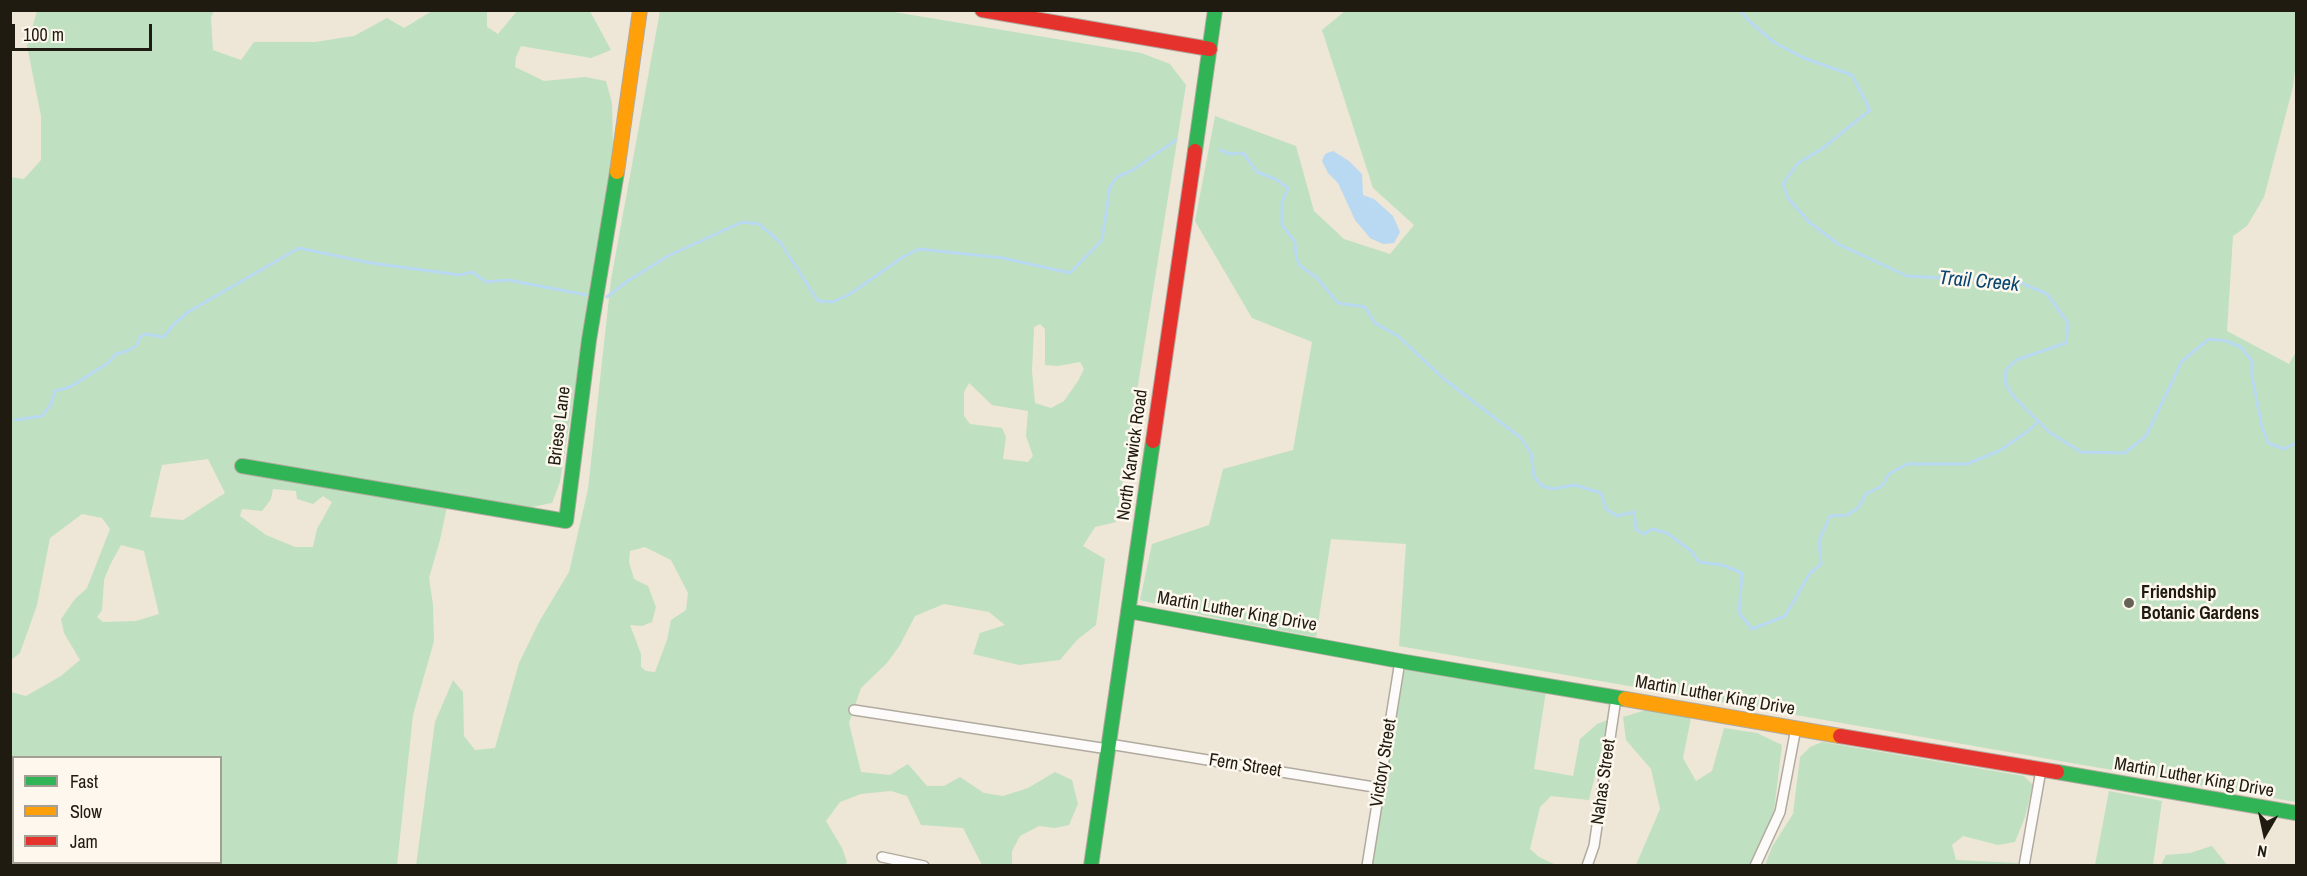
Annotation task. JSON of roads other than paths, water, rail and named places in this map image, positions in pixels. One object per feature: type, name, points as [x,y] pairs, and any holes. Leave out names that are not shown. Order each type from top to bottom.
[{"type":"street","name":"Briese Lane","points":[[242,466],[566,521],[589,340],[626,119],[640,10]]},
{"type":"street","points":[[982,10],[1210,49]]},
{"type":"street","name":"North Karwick Road","points":[[1091,866],[1215,10]]},
{"type":"street","name":"Martin Luther King Drive","points":[[1128,611],[1400,661],[2296,813]]},
{"type":"street","name":"Victory Street","points":[[1367,866],[1400,661]]},
{"type":"street","name":"Nahas Street","points":[[1587,866],[1594,846],[1616,698]]},
{"type":"street","name":"Fern Street","points":[[854,710],[1380,789]]},
{"type":"street","points":[[1755,866],[1779,812],[1796,728]]},
{"type":"street","points":[[2024,866],[2041,770]]},
{"type":"street","points":[[882,857],[924,866]]},
{"type":"water","points":[[1333,151],[1349,161],[1362,174],[1363,195],[1374,199],[1393,216],[1400,232],[1394,243],[1383,244],[1370,238],[1355,220],[1338,183],[1328,173],[1322,161],[1325,154]]},
{"type":"waterway","name":"Trail Creek","points":[[1740,10],[1750,22],[1775,43],[1804,58],[1852,75],[1870,110],[1823,148],[1797,164],[1783,184],[1788,198],[1809,222],[1838,244],[1907,276],[2019,282],[2047,294],[2068,323],[2066,343],[2016,360],[2006,370],[2005,383],[2014,397],[2049,432],[2081,452],[2125,453],[2146,436],[2182,361],[2209,339],[2226,341],[2241,347],[2252,361],[2252,376],[2262,427],[2268,443],[2284,449],[2296,443]]},
{"type":"waterway","points":[[607,297],[626,282],[668,256],[742,222],[759,224],[780,242],[818,301],[833,302],[850,294],[903,257],[919,249],[1003,258],[1070,273],[1102,240],[1110,187],[1117,177],[1131,171],[1176,140]]},
{"type":"waterway","points":[[1220,150],[1231,154],[1243,153],[1257,172],[1275,179],[1288,188],[1282,202],[1282,225],[1295,242],[1296,256],[1300,266],[1316,277],[1338,303],[1365,307],[1375,323],[1398,336],[1444,379],[1521,438],[1531,453],[1534,476],[1541,485],[1552,489],[1575,485],[1601,493],[1606,509],[1617,516],[1634,512],[1636,529],[1644,534],[1652,529],[1667,533],[1691,551],[1699,562],[1722,565],[1742,573],[1739,613],[1752,629],[1785,616],[1810,573],[1821,564],[1819,541],[1830,516],[1847,515],[1858,508],[1866,494],[1882,486],[1889,474],[1907,464],[1967,464],[1999,451],[2039,421]]},
{"type":"waterway","points":[[15,420],[42,416],[51,404],[55,391],[70,387],[108,363],[116,354],[136,346],[140,337],[145,334],[164,337],[188,312],[299,248],[371,263],[460,275],[472,272],[486,282],[508,280],[587,295]]},
{"type":"place","name":"Friendship Botanic Gardens","points":[[2129,603]]}]
